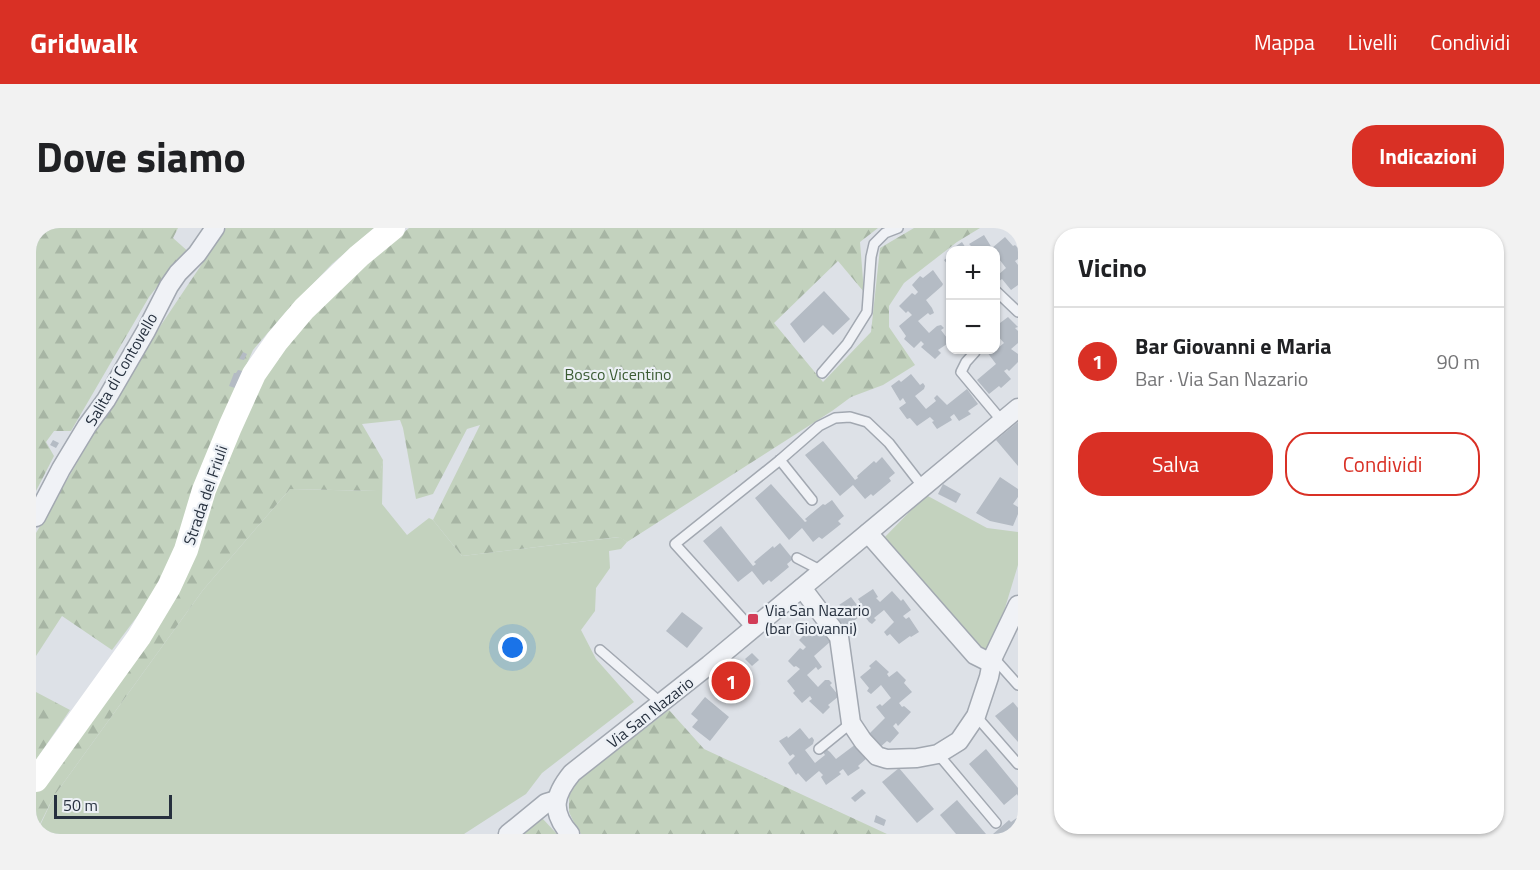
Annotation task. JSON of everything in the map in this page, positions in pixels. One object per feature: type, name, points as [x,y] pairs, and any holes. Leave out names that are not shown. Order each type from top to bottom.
[{"type":"main road","name":"Strada del Friuli","points":[[36,780],[139,637],[169,587],[186,550],[208,479],[254,374],[277,341],[304,309],[359,256],[393,228]]},
{"type":"street","name":"Salita di Contovello","points":[[36,517],[61,469],[106,400],[169,286],[197,254],[215,228]]},
{"type":"street","name":"Via San Nazario","points":[[556,800],[561,786],[572,773],[752,629],[1018,408]]},
{"type":"street","points":[[868,533],[975,655],[987,661],[993,657]]},
{"type":"street","points":[[802,588],[839,637],[851,723],[877,756],[887,759],[917,758],[938,754],[959,741],[976,716],[993,657],[1018,605]]},
{"type":"street","points":[[508,834],[546,803],[556,800],[558,815],[570,834]]},
{"type":"lane","points":[[822,373],[847,344],[867,312],[874,244],[885,233],[898,228]]},
{"type":"lane","points":[[1000,295],[1018,312]]},
{"type":"lane","points":[[973,354],[966,362],[962,372],[1002,421]]},
{"type":"lane","points":[[752,629],[675,544],[819,426],[835,418],[850,417],[867,422],[889,443],[923,487]]},
{"type":"lane","points":[[780,460],[812,500]]},
{"type":"lane","points":[[797,558],[822,571]]},
{"type":"lane","points":[[600,650],[661,703]]},
{"type":"lane","points":[[993,657],[1018,685]]},
{"type":"lane","points":[[976,716],[1018,764]]},
{"type":"lane","points":[[819,749],[851,723]]},
{"type":"lane","points":[[938,754],[996,823]]},
{"type":"green space","points":[[36,228],[178,228],[173,238],[191,254],[171,269],[149,297],[71,431],[54,431],[46,442],[54,456],[36,491]]},
{"type":"green space","points":[[226,228],[374,228],[332,264],[253,350],[234,393],[180,546],[151,598],[112,650],[62,616],[36,656],[36,533],[159,328]]},
{"type":"green space","name":"Bosco Vicentino","points":[[409,228],[878,228],[860,242],[864,292],[838,261],[774,323],[823,382],[871,332],[880,248],[914,228],[980,228],[952,246],[946,246],[946,251],[904,283],[889,306],[889,327],[915,365],[883,385],[851,397],[627,542],[619,537],[462,556],[433,520],[480,425],[467,429],[433,494],[416,499],[400,420],[362,424],[383,460],[377,491],[290,489],[203,590],[54,796],[36,832],[36,792],[74,743],[226,459],[260,384],[299,330],[357,272]]},
{"type":"green space","points":[[383,460],[382,504],[407,535],[429,518],[462,556],[620,537],[627,542],[621,549],[609,551],[610,568],[596,588],[595,611],[581,630],[596,659],[634,702],[542,773],[526,794],[464,834],[36,834],[54,796],[203,590],[290,489],[376,491]]},
{"type":"green space","points":[[926,495],[987,528],[1018,532],[1018,565],[1005,608],[988,650],[982,652],[881,541]]},
{"type":"green space","points":[[36,692],[70,710],[36,760]]},
{"type":"green space","points":[[669,710],[704,749],[887,834],[581,834],[569,812],[569,796],[579,779]]},
{"type":"green space","points":[[542,818],[557,834],[521,834]]},
{"type":"building","points":[[984,235],[991,246],[971,246],[969,244]]},
{"type":"building","points":[[1005,237],[1018,248],[1018,259],[1015,261],[1018,265],[1018,285],[1011,290],[1002,279],[1000,280],[1000,273],[1006,268],[1000,260],[1000,246],[994,246]]},
{"type":"building","points":[[933,270],[943,284],[926,300],[934,313],[930,315],[928,313],[918,321],[929,333],[937,326],[941,325],[944,328],[941,330],[946,337],[946,345],[938,350],[941,353],[935,359],[921,347],[924,344],[921,341],[914,348],[904,339],[906,336],[899,326],[912,315],[899,306],[912,293],[915,295],[918,292],[912,285],[920,276],[923,278]]},
{"type":"building","points":[[824,291],[850,319],[833,335],[823,325],[804,343],[790,324]]},
{"type":"building","points":[[1008,317],[1018,327],[1015,328],[1018,331],[1018,343],[1011,349],[1018,354],[1018,362],[1009,371],[1007,369],[1004,371],[1011,379],[1001,388],[999,386],[989,394],[977,380],[996,364],[988,354],[1000,354],[1000,346],[1004,343],[1000,338],[1000,323]]},
{"type":"building","points":[[243,352],[247,354],[244,360],[239,359]]},
{"type":"building","points":[[238,370],[243,371],[235,388],[229,386],[234,373]]},
{"type":"building","points":[[911,374],[920,385],[923,383],[925,386],[915,396],[926,409],[936,401],[934,398],[937,395],[947,405],[967,389],[978,404],[968,411],[971,414],[959,421],[954,414],[950,417],[952,420],[937,429],[930,417],[917,426],[910,418],[907,419],[899,408],[906,403],[903,398],[900,401],[891,386]]},
{"type":"building","points":[[1018,422],[1018,466],[996,440]]},
{"type":"building","points":[[53,440],[59,443],[56,448],[50,445]]},
{"type":"building","points":[[823,441],[855,480],[874,461],[876,463],[882,457],[895,473],[889,478],[891,481],[873,496],[871,494],[865,499],[853,485],[840,496],[805,455]]},
{"type":"building","points":[[1000,477],[1018,489],[1018,497],[1013,504],[1018,507],[1018,514],[1013,526],[990,521],[976,513]]},
{"type":"building","points":[[771,484],[805,522],[807,521],[805,519],[823,504],[832,500],[844,516],[838,521],[841,524],[822,539],[819,537],[813,542],[802,528],[789,540],[755,498]]},
{"type":"building","points":[[943,484],[961,494],[956,503],[938,494]]},
{"type":"building","points":[[721,526],[753,566],[756,564],[754,562],[780,543],[793,559],[787,564],[789,567],[771,582],[769,580],[763,585],[752,571],[738,582],[703,541]]},
{"type":"building","points":[[873,589],[880,602],[892,591],[901,601],[903,599],[911,610],[903,616],[906,619],[909,617],[919,632],[899,644],[890,634],[887,636],[884,632],[894,622],[884,610],[874,618],[876,620],[872,624],[863,614],[843,629],[832,615],[842,607],[839,605],[851,597],[857,605],[860,602],[858,599]]},
{"type":"building","points":[[682,612],[703,628],[687,648],[666,631]]},
{"type":"building","points":[[821,625],[831,641],[814,656],[822,667],[818,670],[816,667],[807,675],[818,687],[825,680],[829,680],[832,683],[830,685],[839,696],[828,705],[830,707],[823,714],[809,701],[812,699],[810,696],[802,703],[793,693],[795,691],[787,681],[800,669],[788,661],[800,648],[803,650],[806,647],[799,640],[809,630],[811,632]]},
{"type":"building","points":[[752,653],[759,660],[752,666],[745,659]]},
{"type":"building","points":[[876,660],[889,672],[887,674],[889,677],[897,671],[906,680],[904,683],[912,692],[899,703],[911,712],[898,726],[896,723],[893,726],[899,733],[890,743],[887,741],[878,749],[867,736],[885,718],[876,707],[880,704],[882,706],[891,698],[881,685],[871,694],[860,677],[871,668],[869,666]]},
{"type":"building","points":[[733,664],[753,680],[736,700],[715,685]]},
{"type":"building","points":[[705,697],[729,717],[710,741],[692,727],[698,720],[691,714]]},
{"type":"building","points":[[1013,702],[1018,708],[1018,742],[995,716]]},
{"type":"building","points":[[800,728],[809,739],[812,737],[814,740],[813,744],[805,750],[815,763],[825,755],[823,752],[826,749],[836,759],[856,744],[867,758],[858,766],[860,768],[848,776],[843,769],[839,772],[841,774],[826,785],[819,771],[806,782],[798,773],[796,775],[788,763],[795,756],[793,754],[790,756],[779,741],[787,736],[788,738]]},
{"type":"building","points":[[986,749],[1018,788],[1018,796],[1017,794],[1004,805],[969,764]]},
{"type":"building","points":[[899,768],[934,809],[917,823],[882,782]]},
{"type":"building","points":[[862,789],[866,793],[855,802],[851,798]]},
{"type":"building","points":[[957,800],[986,834],[956,834],[940,815]]},
{"type":"building","points":[[876,815],[886,820],[884,826],[874,822]]},
{"type":"building","points":[[1018,817],[1018,834],[993,834],[1009,820],[1011,822]]},
{"type":"place","name":"Via San Nazario (bar Giovanni)","points":[[753,619]]},
{"type":"place","name":"Bar Giovanni e Maria","points":[[731,681]]}]
